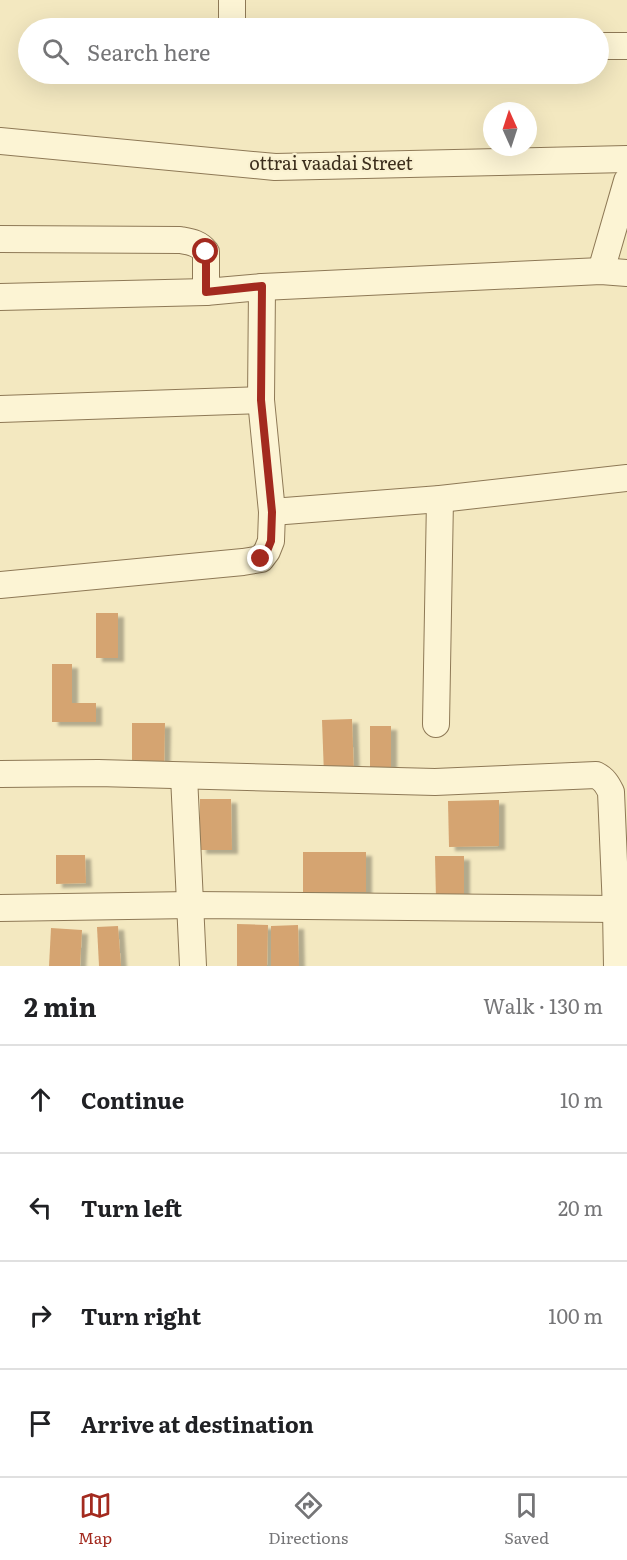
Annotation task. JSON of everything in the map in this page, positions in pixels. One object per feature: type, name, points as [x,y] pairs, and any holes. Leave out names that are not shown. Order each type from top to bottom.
[{"type":"street","points":[[232,0],[232,18]]},
{"type":"street","points":[[609,46],[627,46]]},
{"type":"street","name":"ottrai vaadai Street","points":[[0,141],[275,167],[627,159]]},
{"type":"street","points":[[601,271],[627,181]]},
{"type":"street","points":[[0,239],[180,240],[191,242],[200,245],[206,252],[206,292]]},
{"type":"street","points":[[0,297],[206,292],[262,286],[601,271],[627,273]]},
{"type":"street","points":[[0,585],[261,559],[271,541],[272,512],[261,400],[262,286]]},
{"type":"street","points":[[0,409],[261,400]]},
{"type":"street","points":[[272,512],[440,499],[627,478]]},
{"type":"street","points":[[436,724],[440,499]]},
{"type":"street","points":[[0,774],[98,773],[435,782],[596,775],[602,777],[611,792],[617,966]]},
{"type":"street","points":[[184,776],[193,966]]},
{"type":"street","points":[[0,908],[191,905],[616,909]]},
{"type":"building","points":[[96,613],[118,613],[118,658],[96,658]]},
{"type":"building","points":[[52,664],[72,664],[72,703],[96,703],[96,722],[52,722]]},
{"type":"building","points":[[352,719],[354,774],[324,775],[322,720]]},
{"type":"building","points":[[132,723],[165,723],[164,774],[132,774]]},
{"type":"building","points":[[370,726],[391,726],[391,773],[370,773]]},
{"type":"building","points":[[200,799],[231,799],[232,850],[200,850]]},
{"type":"building","points":[[499,800],[499,846],[449,847],[448,801]]},
{"type":"building","points":[[303,852],[366,852],[366,892],[303,892]]},
{"type":"building","points":[[56,855],[85,855],[86,883],[56,884]]},
{"type":"building","points":[[435,856],[464,856],[464,899],[436,899]]},
{"type":"building","points":[[237,924],[268,925],[267,966],[237,966]]},
{"type":"building","points":[[298,925],[299,966],[271,966],[271,926]]},
{"type":"building","points":[[118,926],[121,966],[99,966],[97,927]]},
{"type":"building","points":[[51,928],[82,930],[80,966],[49,966]]},
{"type":"route","points":[[206,252],[206,292],[262,286],[261,400],[272,512],[271,541],[261,559]]}]
